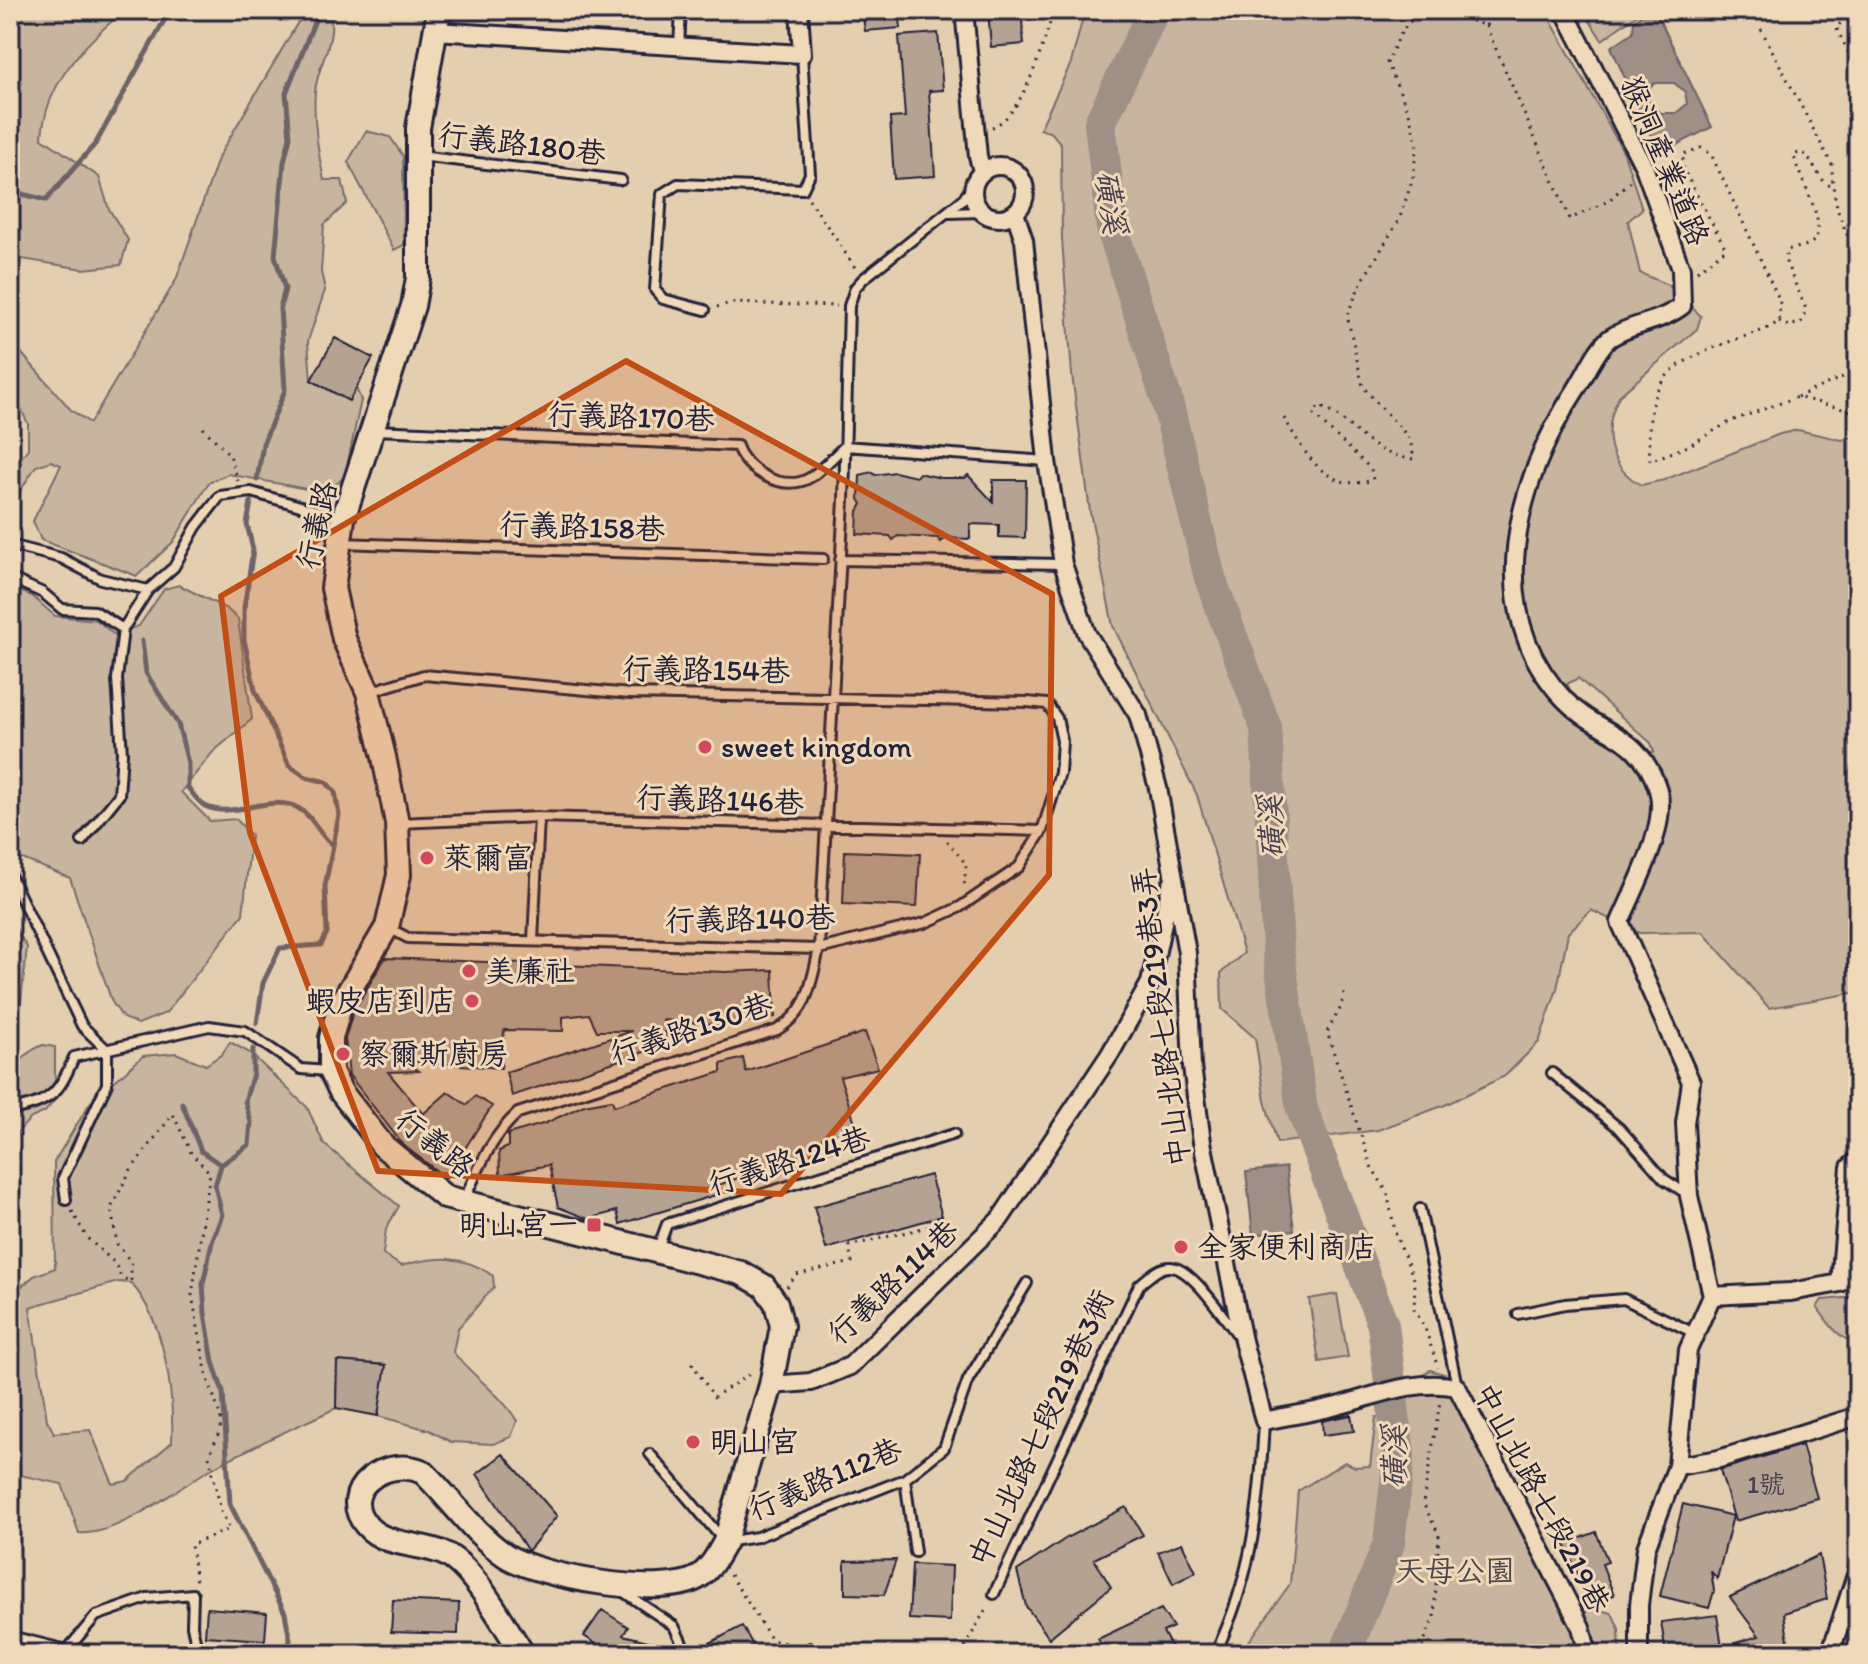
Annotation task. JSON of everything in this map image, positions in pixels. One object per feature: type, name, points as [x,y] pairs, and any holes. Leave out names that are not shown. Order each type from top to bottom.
[{"type":"street","points":[[437,21],[679,46],[802,54],[799,10]]},
{"type":"street","points":[[964,10],[975,133],[982,171],[973,187],[972,196],[981,212],[998,219],[1024,240]]},
{"type":"street","name":"猴洞產業道路","points":[[1564,10],[1644,167],[1683,279],[1682,306],[1667,317],[1609,339],[1557,418],[1520,510],[1514,602],[1535,662],[1567,703],[1614,732],[1640,754],[1658,790],[1662,814],[1620,922],[1691,1082],[1685,1123],[1689,1196]]},
{"type":"street","name":"行義路","points":[[437,21],[418,128],[418,278],[413,306],[375,430],[343,519],[333,588],[344,639],[368,692],[397,823],[399,875],[387,927],[340,1006],[331,1038],[331,1071],[341,1092],[383,1146],[445,1197],[462,1204],[741,1273],[764,1286],[776,1303]]},
{"type":"street","points":[[975,133],[988,158],[1016,172],[1025,188],[1025,198],[1015,213],[998,219]]},
{"type":"street","points":[[982,171],[1000,166]]},
{"type":"street","name":"中山北路七段219巷3弄","points":[[1015,213],[1022,224],[1047,461],[1063,564],[1087,634],[1138,715],[1158,788],[1187,953],[1192,1066],[1202,1142],[1243,1341],[1264,1421]]},
{"type":"street","name":"行義路114巷","points":[[771,1385],[811,1382],[850,1366],[1000,1219],[1110,1054],[1150,983],[1173,875]]},
{"type":"street","points":[[1689,1196],[1712,1296],[1791,1292],[1840,1283],[1850,1167],[1858,1160]]},
{"type":"street","name":"中山北路七段219巷","points":[[1639,1654],[1639,1605],[1646,1548],[1677,1466],[1688,1350],[1712,1296]]},
{"type":"street","points":[[523,1654],[461,1563],[443,1553],[383,1536],[367,1527],[359,1511],[360,1492],[369,1477],[387,1468],[409,1465],[423,1472],[505,1555],[534,1567],[611,1583],[681,1584],[699,1577],[712,1564],[725,1542],[771,1385],[782,1326],[776,1303]]},
{"type":"street","points":[[1264,1421],[1336,1407],[1367,1395],[1444,1385]]},
{"type":"street","name":"中山北路七段219巷","points":[[1444,1385],[1581,1627],[1588,1654]]},
{"type":"street","points":[[1677,1466],[1719,1459],[1858,1416]]},
{"type":"street","points":[[1830,1654],[1858,1569]]},
{"type":"lane","points":[[679,46],[681,10]]},
{"type":"lane","points":[[705,310],[663,299],[655,290],[662,194],[678,184],[803,189],[810,174],[802,54]]},
{"type":"lane","name":"行義路180巷","points":[[417,156],[621,180]]},
{"type":"lane","points":[[849,306],[855,288],[863,279],[973,187]]},
{"type":"lane","points":[[944,214],[964,210],[981,212]]},
{"type":"lane","name":"行義路130巷","points":[[462,1204],[490,1145],[500,1129],[518,1113],[777,1030],[796,1019],[805,1005],[819,949],[840,560],[849,306]]},
{"type":"lane","name":"行義路170巷","points":[[375,430],[737,446],[741,461],[753,470],[773,479],[792,481],[809,478],[845,446]]},
{"type":"lane","points":[[845,446],[1047,461]]},
{"type":"lane","points":[[82,841],[119,795],[122,753],[117,679],[123,629],[148,590],[174,567],[196,527],[220,496],[251,492],[343,519]]},
{"type":"lane","name":"行義路158巷","points":[[339,543],[823,559]]},
{"type":"lane","points":[[10,545],[61,558],[101,579],[148,590]]},
{"type":"lane","points":[[840,560],[1063,564]]},
{"type":"lane","points":[[10,578],[43,593],[62,609],[95,611],[123,629]]},
{"type":"lane","name":"行義路154巷","points":[[368,692],[424,675],[630,694],[1047,704]]},
{"type":"lane","name":"行義路140巷","points":[[387,927],[408,938],[819,949],[913,926],[960,907],[1019,867],[1042,831],[1060,773],[1062,741],[1057,718],[1047,704]]},
{"type":"lane","points":[[533,941],[539,817]]},
{"type":"lane","name":"行義路146巷","points":[[397,823],[539,817],[1042,831]]},
{"type":"lane","points":[[10,875],[82,1026],[107,1050],[107,1084],[63,1178],[66,1200]]},
{"type":"lane","points":[[10,1110],[38,1105],[62,1087],[74,1057],[209,1026],[245,1031],[301,1069],[331,1071]]},
{"type":"lane","points":[[1552,1073],[1620,1129],[1664,1179],[1689,1196]]},
{"type":"lane","name":"行義路124巷","points":[[657,1252],[667,1224],[954,1134]]},
{"type":"lane","points":[[1420,1209],[1444,1385]]},
{"type":"lane","name":"中山北路七段219巷3衖","points":[[994,1594],[1139,1285],[1156,1271],[1170,1267],[1186,1272],[1243,1341]]},
{"type":"lane","name":"行義路112巷","points":[[725,1542],[757,1537],[905,1479],[944,1448],[968,1380],[1027,1283]]},
{"type":"lane","points":[[1840,1283],[1858,1286]]},
{"type":"lane","points":[[1518,1314],[1565,1304],[1624,1299],[1694,1333]]},
{"type":"lane","name":"中山北路七段219巷3弄","points":[[1215,1654],[1241,1592],[1260,1508],[1264,1421]]},
{"type":"lane","points":[[650,1454],[725,1542]]},
{"type":"lane","points":[[905,1479],[915,1552]]},
{"type":"lane","points":[[611,1583],[674,1626],[687,1654]]},
{"type":"lane","points":[[10,1632],[14,1637],[67,1650],[96,1616],[147,1598],[193,1594],[192,1626],[198,1654]]},
{"type":"lane","points":[[810,1648],[819,1654]]},
{"type":"path","points":[[975,133],[1003,123],[1020,98],[1054,10]]},
{"type":"path","points":[[1284,418],[1305,454],[1322,473],[1341,483],[1356,485],[1373,480],[1371,469],[1313,414],[1319,406],[1335,414],[1371,447],[1396,457],[1414,459],[1410,439],[1363,387],[1347,315],[1361,283],[1399,220],[1413,178],[1417,143],[1409,113],[1387,62],[1402,31],[1420,10]]},
{"type":"path","points":[[1441,10],[1486,26],[1570,219],[1608,201],[1644,167]]},
{"type":"path","points":[[1486,26],[1493,10]]},
{"type":"path","points":[[1845,10],[1846,19],[1836,27],[1858,72]]},
{"type":"path","points":[[1761,29],[1832,165],[1832,187],[1850,242],[1858,251]]},
{"type":"path","points":[[1683,279],[1705,267],[1726,249],[1683,169],[1683,154],[1701,148],[1711,154],[1780,301],[1779,321]]},
{"type":"path","points":[[1779,321],[1788,326],[1801,323],[1806,309],[1785,260],[1787,250],[1812,242],[1819,232],[1817,216],[1795,166],[1794,155],[1801,152],[1809,157],[1822,182],[1832,187]]},
{"type":"path","points":[[803,189],[863,279]]},
{"type":"path","points":[[705,310],[730,303],[849,306]]},
{"type":"path","points":[[1779,321],[1701,352],[1667,377],[1651,395],[1647,418],[1650,461],[1688,446],[1731,421],[1852,373],[1858,362]]},
{"type":"path","points":[[1797,397],[1858,413]]},
{"type":"path","points":[[203,428],[230,455],[240,492]]},
{"type":"path","points":[[935,830],[966,864],[960,907]]},
{"type":"path","points":[[1344,993],[1341,1007],[1327,1032],[1331,1053],[1371,1166],[1387,1192],[1396,1236],[1415,1281],[1414,1309],[1425,1328],[1444,1385],[1423,1503],[1439,1535],[1434,1617],[1419,1654]]},
{"type":"path","points":[[66,1200],[87,1238],[115,1263],[121,1277],[131,1282],[131,1262],[117,1244],[111,1208],[130,1171],[173,1114],[191,1153],[210,1173],[192,1295],[207,1376],[221,1418],[220,1430],[209,1456],[221,1511],[230,1529],[191,1545],[198,1577],[193,1594]]},
{"type":"path","points":[[776,1303],[796,1275],[852,1262],[849,1246],[940,1224]]},
{"type":"path","points":[[692,1363],[714,1397],[778,1356]]},
{"type":"path","points":[[725,1542],[730,1578],[772,1640],[810,1648]]},
{"type":"path","points":[[961,1654],[994,1594]]},
{"type":"highlighted area","points":[[626,361],[1052,594],[1049,875],[781,1194],[378,1171],[250,833],[221,596]]},
{"type":"green space","points":[[10,10],[125,10],[82,50],[59,82],[45,118],[42,138],[99,177],[109,209],[128,240],[121,265],[83,269],[10,257]]},
{"type":"green space","points":[[1085,10],[1545,10],[1624,153],[1642,209],[1628,221],[1640,273],[1668,285],[1701,316],[1697,329],[1619,396],[1610,422],[1610,434],[1611,446],[1621,468],[1641,485],[1664,480],[1780,434],[1798,430],[1842,440],[1858,435],[1858,992],[1769,1008],[1703,932],[1639,933],[1591,910],[1568,933],[1557,989],[1539,1042],[1505,1076],[1445,1105],[1378,1130],[1277,1143],[1265,1101],[1255,1038],[1222,1009],[1221,973],[1244,953],[1197,795],[1113,626],[1090,512],[1072,375],[1062,239],[1061,144],[1052,133],[1040,129],[1071,63]],"holes":[[[1578,678],[1651,743],[1654,752],[1621,748],[1609,742],[1598,734],[1582,713],[1567,684]]]},
{"type":"green space","points":[[1583,10],[1643,10],[1602,40]]},
{"type":"green space","points":[[304,12],[331,19],[330,38],[316,83],[315,125],[324,180],[342,180],[347,203],[324,225],[321,272],[325,290],[308,341],[311,380],[348,401],[356,388],[361,400],[345,476],[327,493],[228,474],[209,482],[173,542],[137,576],[41,540],[33,521],[61,465],[51,461],[36,466],[10,507],[10,471],[28,449],[28,424],[10,384],[10,340],[71,410],[90,423],[176,280],[219,156]]},
{"type":"green space","points":[[366,131],[390,137],[403,156],[404,245],[394,250],[348,162]]},
{"type":"green space","points":[[179,585],[227,609],[238,619],[252,719],[213,752],[181,792],[210,821],[236,819],[251,835],[243,914],[166,1013],[138,1024],[123,1018],[112,1002],[70,878],[10,854],[10,587],[32,596],[55,616],[97,620],[113,634],[139,626],[164,589]]},
{"type":"green space","points":[[10,919],[27,947],[19,1020],[10,1031]]},
{"type":"green space","points":[[230,1042],[250,1053],[307,1107],[324,1144],[399,1206],[386,1229],[383,1254],[401,1266],[437,1259],[460,1261],[493,1276],[494,1287],[458,1328],[453,1352],[503,1402],[517,1421],[511,1437],[493,1444],[451,1442],[429,1430],[378,1416],[385,1365],[337,1361],[336,1408],[209,1470],[128,1520],[94,1532],[79,1533],[62,1484],[10,1473],[10,1296],[34,1276],[55,1268],[54,1162],[90,1103],[143,1056],[176,1053],[206,1065],[222,1054]],"holes":[[[118,1282],[131,1283],[152,1317],[165,1358],[171,1401],[172,1442],[127,1481],[113,1484],[90,1430],[54,1433],[47,1420],[30,1307]]]},
{"type":"green space","points":[[43,1045],[55,1047],[55,1100],[45,1112],[31,1118],[10,1140],[10,1098],[15,1072],[30,1052]]},
{"type":"green space","points":[[1337,1294],[1348,1357],[1319,1362],[1309,1299]]},
{"type":"green space","points":[[1858,1299],[1858,1343],[1839,1334],[1817,1307],[1822,1300]]},
{"type":"green space","name":"天母公園","points":[[1430,1370],[1458,1378],[1575,1615],[1595,1609],[1612,1613],[1619,1629],[1620,1654],[1240,1654],[1290,1584],[1298,1491],[1345,1462],[1355,1467],[1370,1466],[1376,1417],[1401,1413],[1412,1384]]},
{"type":"shaded area","points":[[1646,10],[1655,10],[1712,127],[1659,154],[1611,47],[1633,32],[1634,21]],"holes":[[[1655,83],[1674,83],[1685,92],[1687,104],[1676,113],[1661,113],[1648,101],[1646,90]]]},
{"type":"shaded area","points":[[1286,1167],[1294,1230],[1253,1235],[1246,1172]]},
{"type":"building","points":[[862,10],[899,10],[901,28],[865,31]]},
{"type":"building","points":[[988,10],[1021,10],[1024,44],[991,47]]},
{"type":"building","points":[[938,33],[943,90],[929,91],[935,176],[894,179],[890,118],[905,117],[899,36]]},
{"type":"building","points":[[335,338],[373,358],[349,401],[311,380]]},
{"type":"building","points":[[872,472],[875,475],[895,472],[916,477],[919,473],[941,478],[965,478],[968,475],[993,502],[993,480],[1026,480],[1025,538],[999,537],[999,525],[970,524],[970,539],[946,538],[941,542],[938,538],[898,536],[893,540],[890,536],[857,534],[858,511],[862,504],[859,499],[860,475]]},
{"type":"building","points":[[845,851],[920,854],[917,907],[843,904]]},
{"type":"building","points":[[385,958],[511,963],[562,960],[562,965],[725,972],[773,970],[775,1017],[725,1025],[663,1020],[668,1044],[512,1096],[506,1072],[632,1031],[597,1031],[589,1014],[563,1017],[563,1031],[504,1030],[501,1068],[405,1061],[419,1071],[388,1072],[423,1114],[448,1092],[467,1105],[475,1096],[492,1106],[446,1178],[403,1145],[349,1075],[345,1039],[353,1012]]},
{"type":"building","points":[[865,1032],[878,1068],[840,1077],[860,1138],[756,1183],[752,1173],[716,1186],[719,1194],[620,1224],[617,1211],[588,1219],[558,1207],[549,1165],[500,1175],[499,1151],[508,1147],[508,1134],[546,1123],[584,1105],[612,1100],[614,1106],[721,1072],[721,1064],[743,1058],[746,1072]]},
{"type":"building","points":[[930,1175],[942,1216],[826,1249],[814,1207]]},
{"type":"building","points":[[337,1361],[386,1365],[378,1416],[336,1408]]},
{"type":"building","points":[[1351,1415],[1354,1431],[1323,1435],[1322,1421]]},
{"type":"building","points":[[1802,1445],[1817,1498],[1735,1521],[1720,1470]]},
{"type":"building","points":[[503,1454],[557,1516],[528,1551],[477,1474]]},
{"type":"building","points":[[1683,1504],[1733,1516],[1717,1579],[1711,1571],[1714,1591],[1709,1608],[1660,1596]]},
{"type":"building","points":[[1126,1507],[1143,1535],[1094,1559],[1111,1587],[1049,1638],[1026,1606],[1017,1571],[1068,1537]]},
{"type":"building","points":[[1596,1532],[1608,1562],[1602,1564],[1614,1595],[1590,1605],[1565,1544]]},
{"type":"building","points":[[1182,1543],[1196,1572],[1173,1584],[1158,1552]]},
{"type":"building","points":[[1819,1555],[1827,1599],[1784,1613],[1790,1654],[1666,1654],[1661,1622],[1717,1615],[1722,1647],[1759,1636],[1730,1597]]},
{"type":"building","points":[[896,1560],[884,1595],[845,1594],[845,1561]]},
{"type":"building","points":[[912,1564],[952,1566],[950,1621],[909,1619]]},
{"type":"building","points":[[393,1600],[459,1603],[458,1634],[391,1632]]},
{"type":"building","points":[[207,1608],[267,1613],[265,1640],[205,1636]]},
{"type":"building","points":[[1161,1609],[1173,1627],[1163,1632],[1175,1654],[1107,1654],[1098,1639]]},
{"type":"building","points":[[602,1610],[628,1627],[623,1635],[677,1648],[678,1654],[611,1654],[584,1636]]},
{"type":"building","points":[[742,1626],[758,1654],[716,1654],[710,1643]]},
{"type":"waterway","points":[[10,191],[46,200],[96,143],[170,10]]},
{"type":"waterway","points":[[257,480],[263,444],[285,390],[280,308],[285,289],[275,256],[284,162],[290,137],[286,93],[319,10]]},
{"type":"waterway","name":"磺溪","points":[[1154,10],[1100,123],[1112,228],[1167,401],[1210,578],[1266,728],[1278,950],[1302,1109],[1383,1325],[1399,1455],[1389,1543],[1345,1654]]},
{"type":"waterway","points":[[251,502],[247,524],[253,550],[244,608],[244,640],[255,690],[289,765],[306,777],[326,782],[335,792],[339,815],[325,886],[327,933],[321,945],[280,948],[263,983],[257,1023]]},
{"type":"waterway","points":[[142,641],[146,673],[178,724],[188,763],[188,788],[198,800],[205,806],[228,810],[263,804],[287,804],[303,811],[331,844]]},
{"type":"waterway","points":[[253,1049],[253,1074],[245,1101],[251,1122],[249,1145],[221,1165],[215,1186],[222,1215],[212,1242],[203,1284],[213,1362],[223,1392],[230,1504],[285,1613],[290,1640],[285,1654]]},
{"type":"waterway","points":[[182,1103],[201,1151],[221,1165]]},
{"type":"place","name":"sweet kingdom","points":[[705,747]]},
{"type":"place","name":"萊爾富","points":[[427,858]]},
{"type":"place","name":"美廉社","points":[[469,971]]},
{"type":"place","name":"蝦皮店到店","points":[[472,1001]]},
{"type":"place","name":"察爾斯廚房","points":[[343,1054]]},
{"type":"place","name":"明山宮一","points":[[594,1225]]},
{"type":"place","name":"全家便利商店","points":[[1181,1247]]},
{"type":"place","name":"明山宮","points":[[693,1442]]}]
